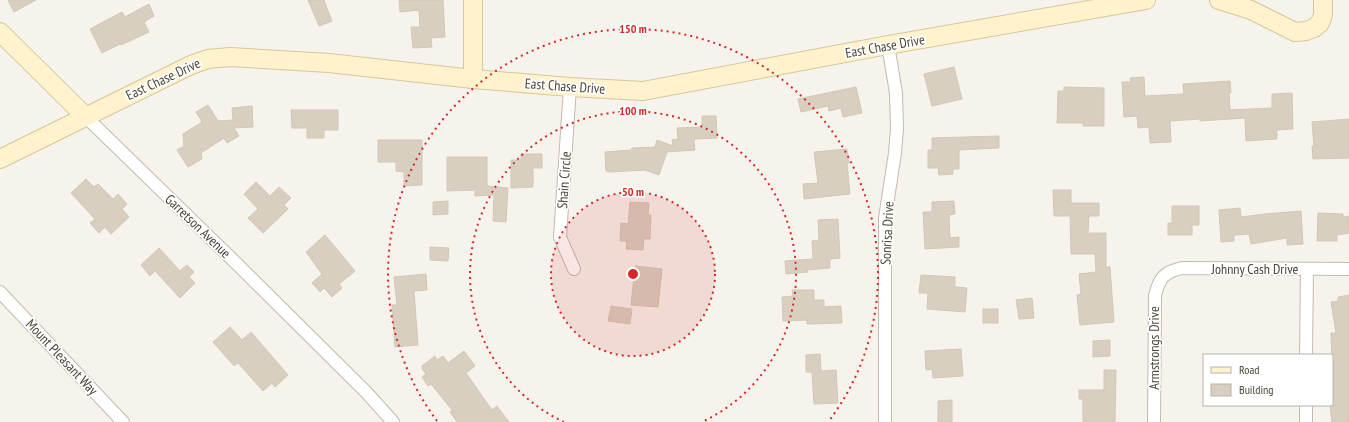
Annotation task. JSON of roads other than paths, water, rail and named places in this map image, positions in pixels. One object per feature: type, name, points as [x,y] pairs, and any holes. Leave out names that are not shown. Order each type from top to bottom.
[{"type":"street","points":[[473,79],[474,0]]},
{"type":"street","name":"East Chase Drive","points":[[0,159],[190,65],[208,59],[227,56],[329,63],[473,79],[643,91],[888,45],[1146,0]]},
{"type":"street","points":[[1219,0],[1251,10],[1295,32],[1306,31],[1314,28],[1320,23],[1323,15],[1323,0]]},
{"type":"street","name":"Garretson Avenue","points":[[0,32],[223,250],[367,393],[393,422]]},
{"type":"street","name":"Sonrisa Drive","points":[[885,422],[885,218],[895,153],[897,128],[896,93],[888,45]]},
{"type":"street","name":"Shain Circle","points":[[570,87],[560,237],[574,270]]},
{"type":"street","name":"Johnny Cash Drive","points":[[1163,276],[1172,270],[1182,268],[1349,269]]},
{"type":"street","points":[[1306,354],[1307,269]]},
{"type":"street","name":"Armstrongs Drive","points":[[1154,422],[1154,296],[1158,284],[1163,276]]},
{"type":"street","name":"Mount Pleasant Way","points":[[0,292],[124,422]]},
{"type":"street","points":[[1306,406],[1306,422]]}]
